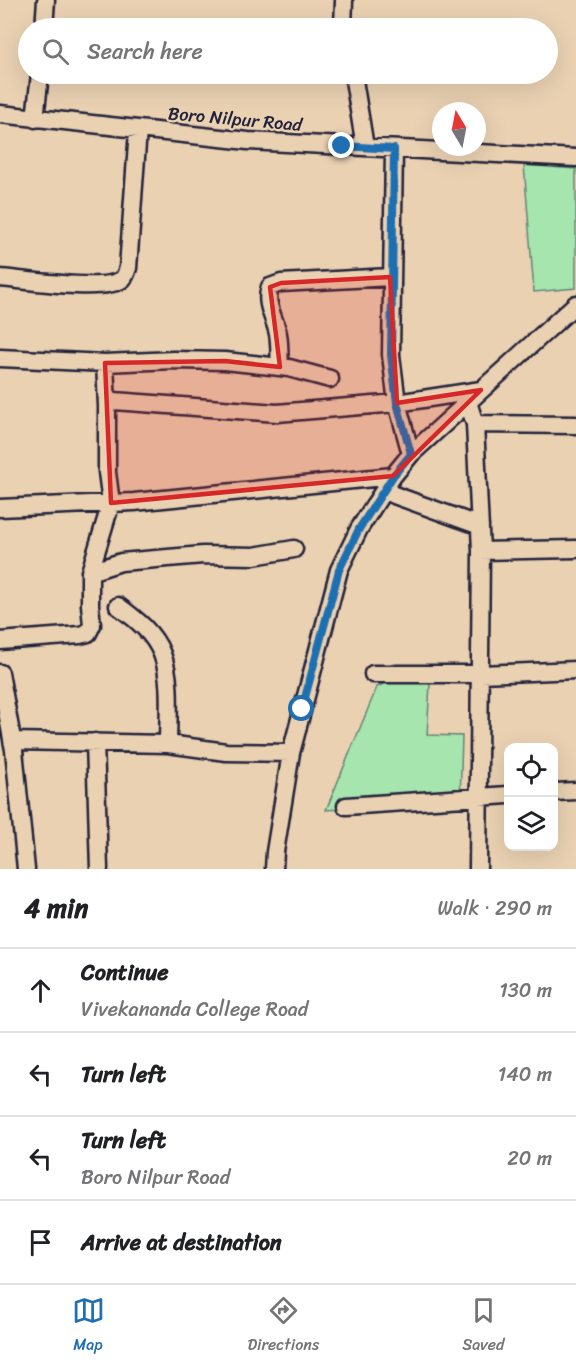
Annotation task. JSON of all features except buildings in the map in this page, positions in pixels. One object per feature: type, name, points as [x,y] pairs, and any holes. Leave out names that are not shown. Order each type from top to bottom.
[{"type":"street","points":[[45,18],[46,0]]},
{"type":"street","points":[[343,18],[344,0]]},
{"type":"street","points":[[35,119],[39,84]]},
{"type":"street","points":[[355,84],[365,147]]},
{"type":"street","name":"Boro Nilpur Road","points":[[0,114],[248,141],[576,158]]},
{"type":"street","points":[[0,278],[73,286],[115,283],[125,276],[128,268],[138,130]]},
{"type":"street","points":[[394,149],[390,277],[391,355],[397,403],[411,454]]},
{"type":"street","points":[[280,367],[279,334],[269,303],[270,287],[281,283],[390,277]]},
{"type":"street","points":[[274,869],[291,753],[339,570],[359,529],[393,476],[411,454],[576,304]]},
{"type":"street","points":[[0,358],[105,363],[174,360],[225,361],[280,367],[330,379]]},
{"type":"street","points":[[0,641],[88,633],[92,626],[90,572],[111,503],[107,472],[105,363]]},
{"type":"street","points":[[107,406],[114,401],[130,401],[276,413],[397,403],[481,390]]},
{"type":"street","points":[[468,402],[474,424],[481,551],[478,869]]},
{"type":"street","points":[[474,424],[576,425]]},
{"type":"street","points":[[0,508],[111,503],[393,476]]},
{"type":"street","points":[[383,491],[480,526]]},
{"type":"street","points":[[90,572],[121,562],[202,555],[254,556],[294,549]]},
{"type":"street","points":[[481,551],[576,549]]},
{"type":"street","points":[[118,606],[146,628],[162,654],[167,683],[168,744]]},
{"type":"street","points":[[373,674],[481,674],[576,670]]},
{"type":"street","points":[[0,673],[2,698],[12,741],[26,869]]},
{"type":"street","points":[[12,741],[168,744],[226,752],[291,753]]},
{"type":"street","points":[[95,742],[99,869]]},
{"type":"street","points":[[558,792],[576,791]]},
{"type":"street","points":[[346,806],[504,795]]},
{"type":"highlighted area","points":[[390,277],[397,403],[481,390],[393,476],[111,503],[105,363],[225,361],[280,367],[270,287],[281,283]]},
{"type":"green space","points":[[524,165],[576,169],[576,288],[534,292]]},
{"type":"green space","points":[[401,675],[430,684],[427,735],[462,736],[460,802],[326,810],[377,687]]},
{"type":"route","points":[[302,709],[339,570],[359,529],[393,476],[411,454],[397,403],[391,355],[390,277],[394,149],[342,146]]}]
